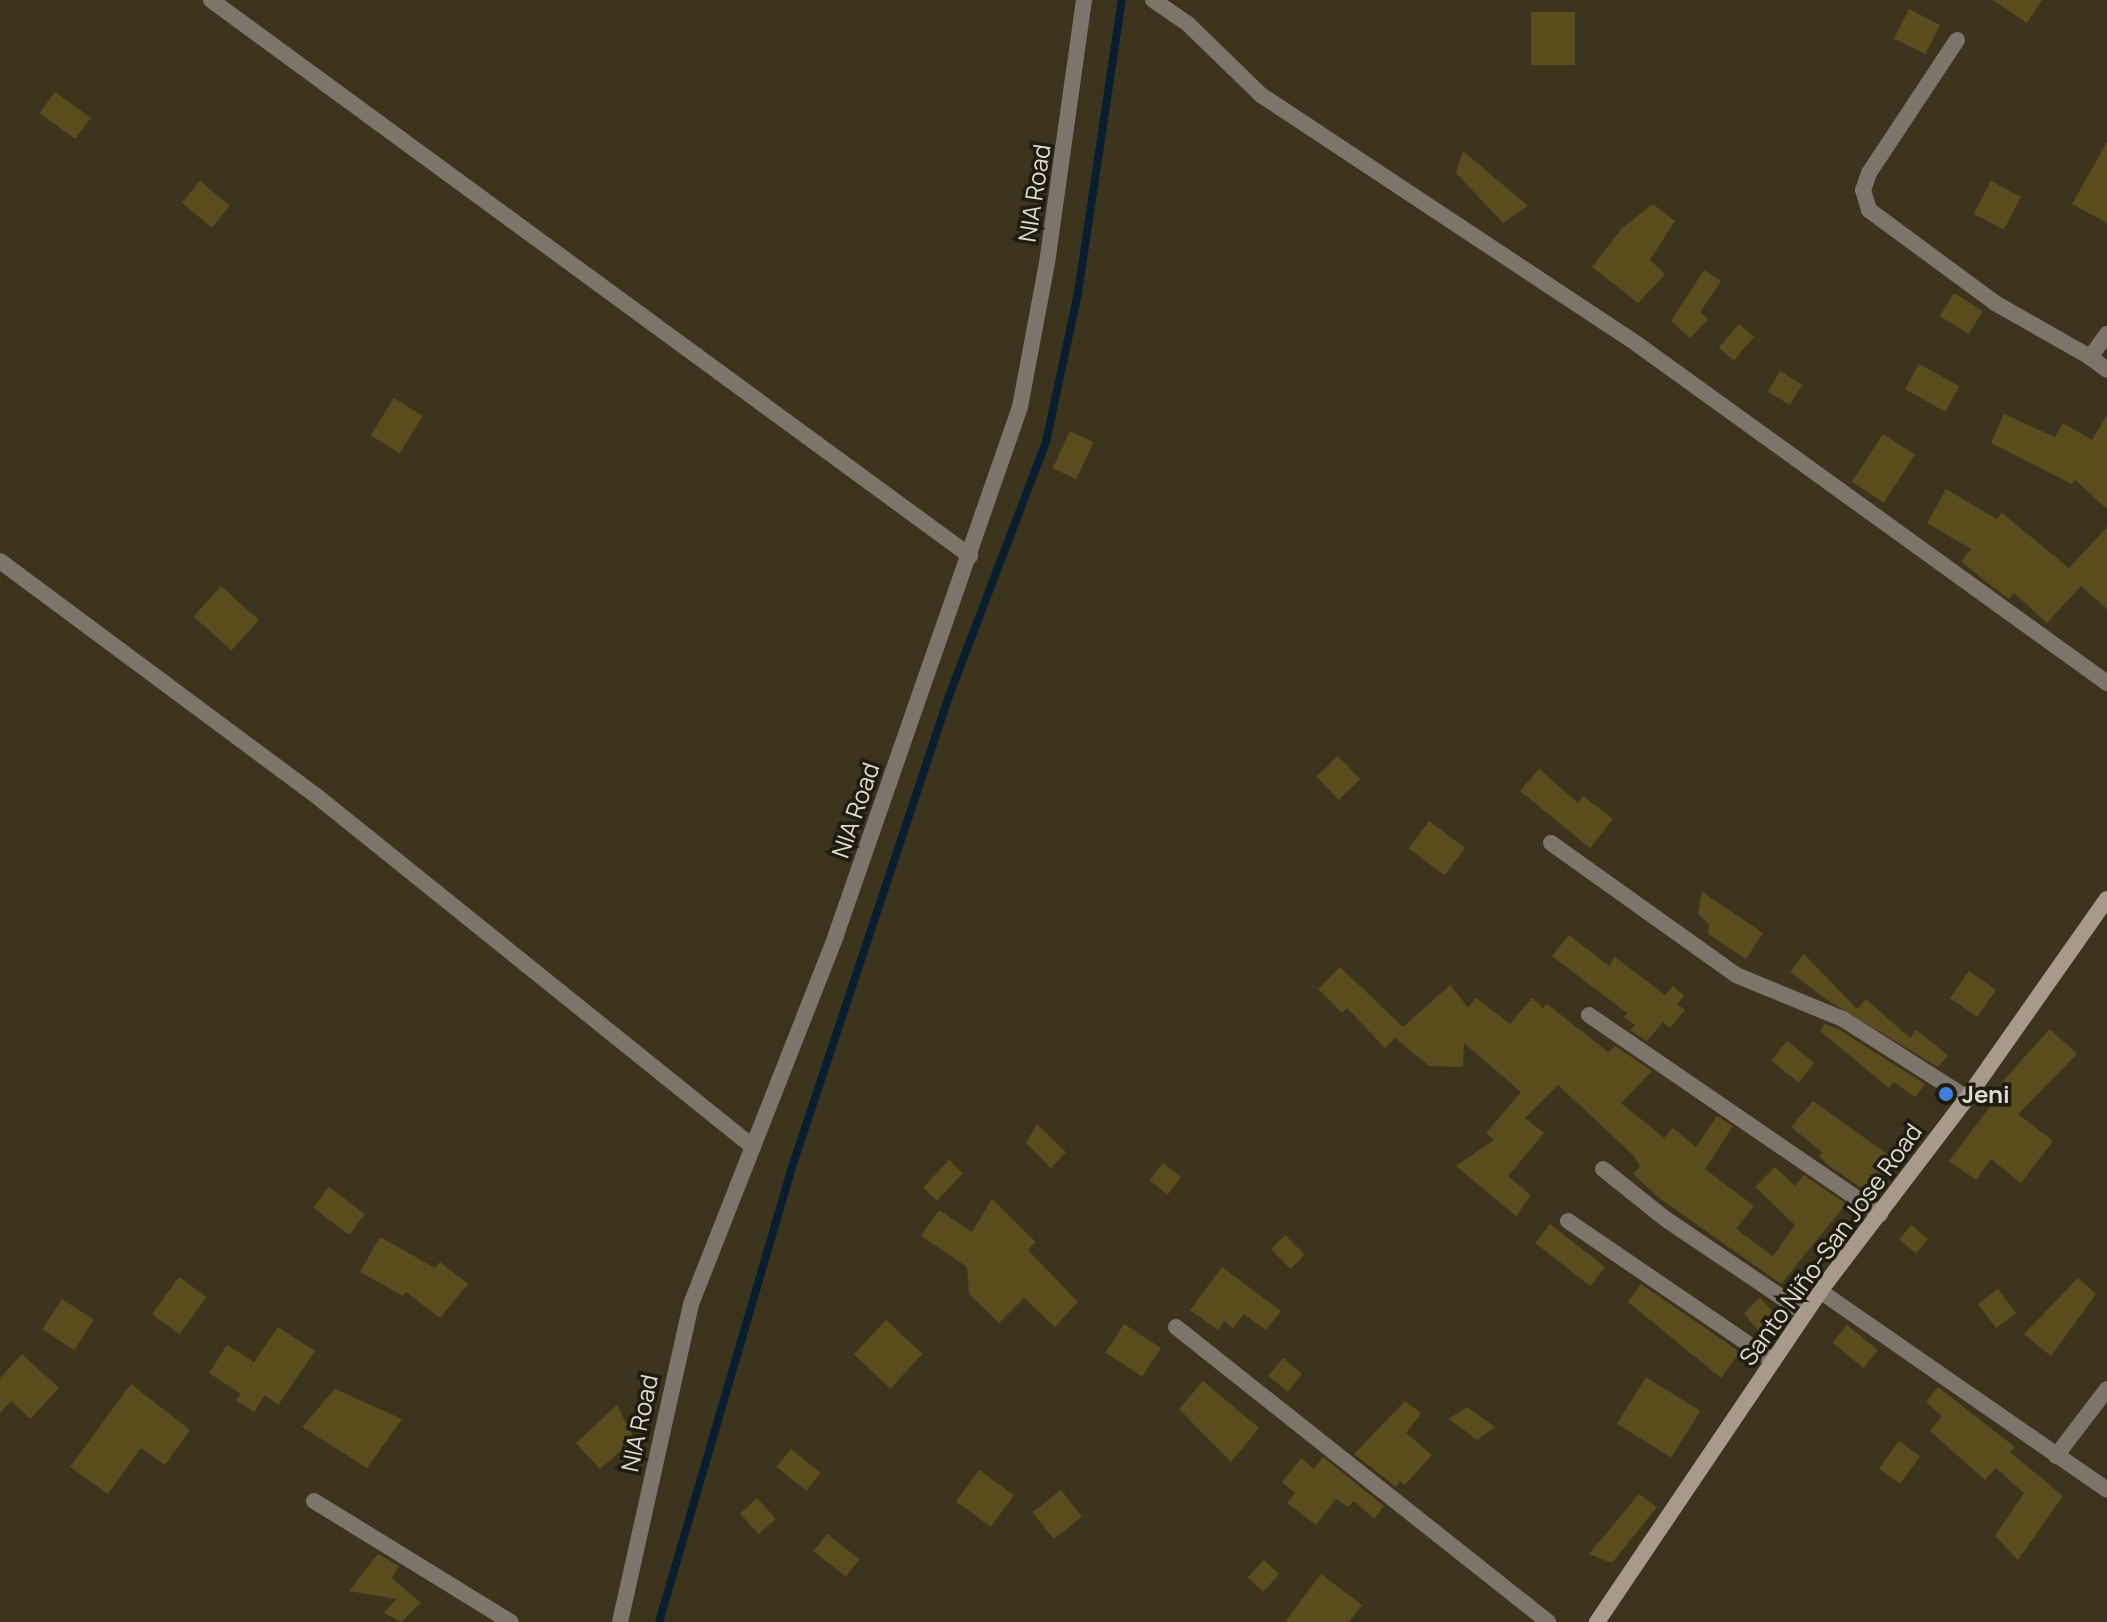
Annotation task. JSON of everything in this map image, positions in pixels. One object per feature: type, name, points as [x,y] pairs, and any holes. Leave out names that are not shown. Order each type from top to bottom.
[{"type":"main road","name":"Santo Niño-San Jose Road","points":[[1597,1622],[1820,1291],[1967,1098],[2107,899]]},
{"type":"street","points":[[211,0],[970,556]]},
{"type":"street","name":"NIA Road","points":[[620,1622],[691,1304],[836,935],[1004,462],[1033,350],[1084,0]]},
{"type":"street","points":[[1153,0],[1188,24],[1261,95],[1637,344],[2107,683]]},
{"type":"street","points":[[1957,40],[1869,173],[1863,190],[1869,210],[1882,225],[1995,303],[2090,357],[2107,370]]},
{"type":"street","points":[[2090,357],[2107,334]]},
{"type":"street","points":[[0,561],[319,798],[753,1147]]},
{"type":"street","points":[[1551,843],[1736,975],[1843,1019],[1967,1098]]},
{"type":"street","points":[[1589,1015],[1880,1214]]},
{"type":"street","points":[[1603,1169],[1667,1220],[1805,1313]]},
{"type":"street","points":[[1568,1221],[1773,1361]]},
{"type":"street","points":[[1820,1291],[2107,1490]]},
{"type":"street","points":[[1176,1327],[1548,1622]]},
{"type":"street","points":[[2056,1456],[2107,1389]]},
{"type":"street","points":[[314,1501],[511,1622]]},
{"type":"building","points":[[1993,0],[2042,0],[2027,23]]},
{"type":"building","points":[[1909,9],[1940,25],[1925,54],[1894,38]]},
{"type":"building","points":[[1531,12],[1575,12],[1575,65],[1531,65]]},
{"type":"building","points":[[55,92],[91,118],[75,139],[40,113]]},
{"type":"building","points":[[2107,142],[2107,223],[2072,204]]},
{"type":"building","points":[[1463,151],[1528,206],[1503,223],[1456,173]]},
{"type":"building","points":[[200,181],[230,206],[212,228],[182,202]]},
{"type":"building","points":[[1991,181],[2021,197],[2004,230],[1974,214]]},
{"type":"building","points":[[1653,204],[1675,221],[1650,260],[1665,274],[1638,303],[1592,267],[1622,228]]},
{"type":"building","points":[[1704,270],[1721,281],[1700,312],[1708,319],[1690,338],[1671,321]]},
{"type":"building","points":[[1954,293],[1983,311],[1969,334],[1940,316]]},
{"type":"building","points":[[1739,324],[1754,337],[1734,361],[1719,347]]},
{"type":"building","points":[[1919,364],[1959,386],[1945,412],[1905,389]]},
{"type":"building","points":[[1780,371],[1802,384],[1790,405],[1768,392]]},
{"type":"building","points":[[394,398],[423,416],[400,453],[371,435]]},
{"type":"building","points":[[2004,414],[2055,437],[2063,423],[2092,440],[2107,415],[2107,509],[2075,480],[2072,484],[1991,443]]},
{"type":"building","points":[[1070,431],[1094,442],[1076,479],[1053,468]]},
{"type":"building","points":[[1883,434],[1915,455],[1884,503],[1852,482]]},
{"type":"building","points":[[1946,489],[1997,519],[2002,513],[2069,568],[2107,527],[2107,609],[2081,586],[2047,623],[2014,593],[2009,599],[1961,561],[1971,549],[1927,523]]},
{"type":"building","points":[[221,586],[259,620],[231,651],[194,616]]},
{"type":"building","points":[[1338,756],[1360,779],[1339,800],[1316,777]]},
{"type":"building","points":[[1539,769],[1578,803],[1583,796],[1613,819],[1590,848],[1520,791]]},
{"type":"building","points":[[1429,821],[1465,848],[1444,875],[1409,848]]},
{"type":"building","points":[[1702,892],[1763,933],[1746,959],[1708,934],[1709,924],[1698,914]]},
{"type":"building","points":[[1569,935],[1609,966],[1615,957],[1665,995],[1673,986],[1684,996],[1677,1004],[1685,1010],[1670,1028],[1663,1022],[1647,1041],[1630,1030],[1635,1025],[1624,1017],[1627,1013],[1552,956]]},
{"type":"building","points":[[1804,954],[1857,1009],[1866,999],[1910,1038],[1916,1030],[1948,1055],[1938,1067],[1827,1000],[1790,972]]},
{"type":"building","points":[[1340,967],[1403,1027],[1450,985],[1468,1007],[1476,998],[1510,1024],[1532,998],[1543,1008],[1547,1004],[1608,1052],[1615,1046],[1652,1071],[1621,1103],[1664,1138],[1673,1128],[1696,1147],[1717,1116],[1733,1126],[1705,1169],[1754,1206],[1736,1229],[1773,1256],[1795,1225],[1755,1187],[1775,1167],[1795,1186],[1804,1175],[1846,1204],[1781,1284],[1658,1197],[1633,1174],[1640,1166],[1633,1155],[1558,1085],[1525,1118],[1544,1133],[1508,1176],[1531,1195],[1516,1216],[1456,1166],[1494,1140],[1486,1133],[1521,1092],[1464,1043],[1463,1067],[1429,1066],[1395,1038],[1385,1048],[1347,1008],[1342,1013],[1318,989]]},
{"type":"building","points":[[1969,971],[1996,990],[1977,1017],[1950,998]]},
{"type":"building","points":[[1825,1024],[1838,1029],[1925,1084],[1915,1097],[1894,1082],[1889,1088],[1820,1031]]},
{"type":"building","points":[[2050,1029],[2077,1054],[2018,1114],[2053,1141],[2021,1183],[1991,1159],[1976,1180],[1949,1161],[2004,1088],[2000,1084]]},
{"type":"building","points":[[1787,1041],[1814,1063],[1798,1082],[1771,1060]]},
{"type":"building","points":[[1813,1101],[1894,1159],[1870,1194],[1828,1165],[1819,1156],[1822,1152],[1791,1127]]},
{"type":"building","points":[[1037,1124],[1066,1152],[1051,1168],[1026,1143]]},
{"type":"building","points":[[949,1160],[963,1173],[937,1201],[923,1188]]},
{"type":"building","points":[[1163,1163],[1181,1177],[1168,1194],[1149,1180]]},
{"type":"building","points":[[329,1187],[365,1214],[349,1235],[313,1208]]},
{"type":"building","points":[[992,1199],[1036,1242],[1028,1250],[1078,1302],[1055,1327],[1024,1298],[999,1323],[969,1294],[967,1267],[921,1236],[939,1210],[972,1232]]},
{"type":"building","points":[[1550,1224],[1605,1267],[1590,1286],[1535,1243]]},
{"type":"building","points":[[1911,1225],[1928,1239],[1916,1254],[1899,1240]]},
{"type":"building","points":[[1285,1235],[1305,1255],[1291,1269],[1271,1249]]},
{"type":"building","points":[[380,1237],[435,1268],[440,1262],[468,1284],[440,1318],[406,1292],[403,1296],[360,1272]]},
{"type":"building","points":[[1222,1267],[1281,1311],[1266,1330],[1244,1314],[1233,1328],[1224,1321],[1218,1330],[1190,1310]]},
{"type":"building","points":[[179,1277],[207,1297],[179,1334],[152,1314]]},
{"type":"building","points":[[2078,1278],[2096,1294],[2051,1356],[2024,1334]]},
{"type":"building","points":[[1641,1284],[1740,1352],[1721,1378],[1628,1302]]},
{"type":"building","points":[[1998,1289],[2016,1313],[1996,1328],[1978,1304]]},
{"type":"building","points":[[1760,1298],[1778,1317],[1759,1332],[1744,1313]]},
{"type":"building","points":[[62,1299],[94,1320],[74,1350],[42,1329]]},
{"type":"building","points":[[886,1320],[923,1354],[891,1388],[854,1354]]},
{"type":"building","points":[[1124,1324],[1161,1348],[1142,1376],[1105,1353]]},
{"type":"building","points":[[1847,1325],[1878,1350],[1864,1368],[1833,1343]]},
{"type":"building","points":[[278,1327],[315,1351],[278,1405],[265,1395],[254,1412],[236,1400],[241,1394],[209,1373],[227,1345],[254,1362]]},
{"type":"building","points":[[22,1354],[59,1388],[30,1419],[11,1401],[0,1413],[0,1378]]},
{"type":"building","points":[[1283,1358],[1302,1374],[1287,1392],[1268,1376]]},
{"type":"building","points":[[1646,1377],[1700,1411],[1671,1458],[1617,1424]]},
{"type":"building","points":[[1203,1381],[1259,1428],[1231,1462],[1179,1409]]},
{"type":"building","points":[[131,1384],[190,1430],[165,1465],[141,1448],[108,1494],[70,1467]]},
{"type":"building","points":[[1938,1387],[2015,1447],[2010,1452],[2063,1496],[2018,1560],[1995,1536],[2024,1493],[1996,1468],[1985,1480],[1930,1431],[1942,1416],[1926,1402]]},
{"type":"building","points":[[335,1389],[402,1419],[367,1468],[302,1427]]},
{"type":"building","points":[[1405,1401],[1421,1413],[1406,1433],[1432,1455],[1405,1485],[1400,1481],[1396,1487],[1354,1454]]},
{"type":"building","points":[[617,1405],[634,1439],[600,1469],[576,1443]]},
{"type":"building","points":[[1467,1407],[1495,1427],[1477,1440],[1449,1419]]},
{"type":"building","points":[[1899,1441],[1920,1456],[1900,1484],[1879,1469]]},
{"type":"building","points":[[791,1449],[821,1473],[806,1491],[777,1467]]},
{"type":"building","points":[[1323,1457],[1384,1506],[1374,1519],[1354,1501],[1348,1507],[1336,1499],[1316,1525],[1287,1503],[1295,1493],[1282,1482],[1301,1458],[1314,1469]]},
{"type":"building","points":[[979,1470],[1014,1495],[991,1527],[956,1502]]},
{"type":"building","points":[[1061,1490],[1082,1517],[1054,1539],[1033,1512]]},
{"type":"building","points":[[1639,1494],[1657,1507],[1612,1563],[1589,1554]]},
{"type":"building","points":[[757,1498],[776,1519],[759,1534],[740,1513]]},
{"type":"building","points":[[827,1534],[859,1559],[846,1577],[813,1551]]},
{"type":"building","points":[[378,1554],[399,1566],[392,1578],[421,1603],[401,1622],[384,1613],[396,1599],[349,1591]]},
{"type":"building","points":[[1264,1560],[1279,1574],[1263,1592],[1248,1578]]},
{"type":"building","points":[[1321,1574],[1362,1605],[1349,1622],[1285,1622]]},
{"type":"waterway","points":[[659,1622],[790,1173],[949,696],[1046,442],[1078,293],[1122,0]]},
{"type":"place","name":"Jeni","points":[[1946,1094]]}]
